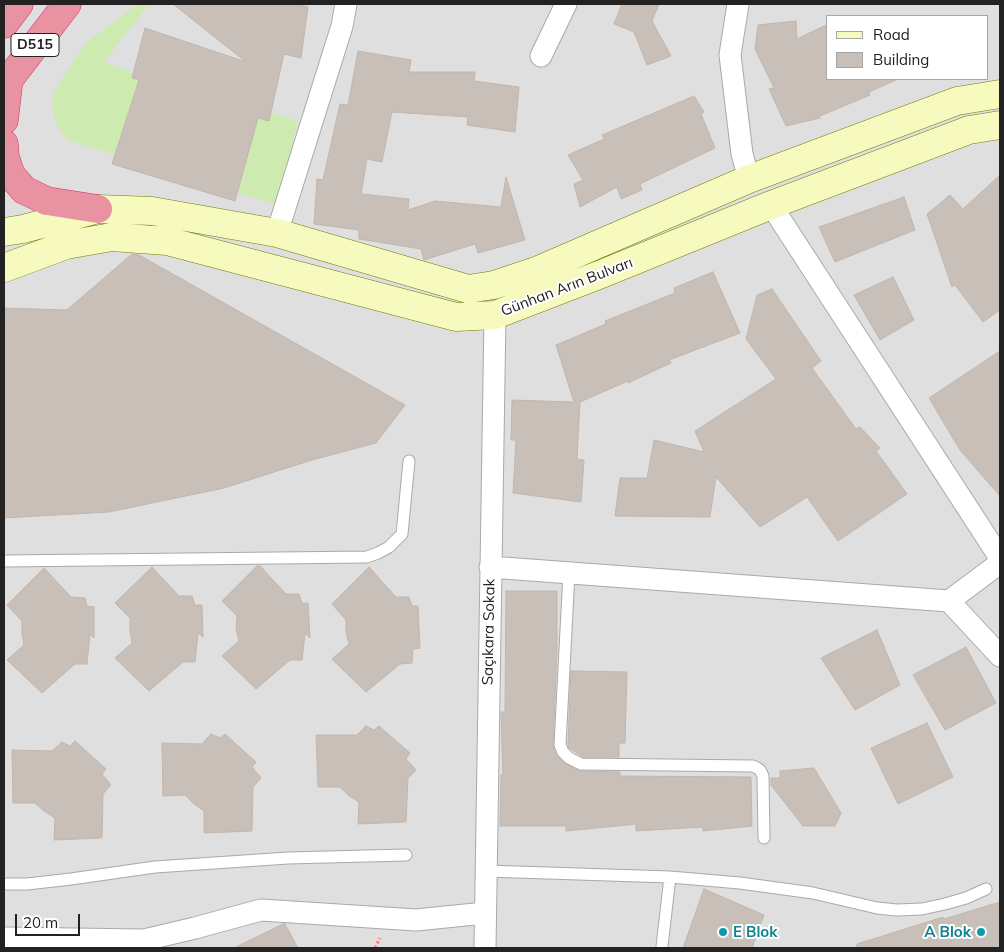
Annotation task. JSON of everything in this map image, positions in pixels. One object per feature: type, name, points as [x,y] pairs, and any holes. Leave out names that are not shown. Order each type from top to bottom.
[{"type":"highway","name":"D515","points":[[4,24],[19,4]]},
{"type":"highway","name":"D515","points":[[7,82],[67,4]]},
{"type":"highway","points":[[4,120],[7,82]]},
{"type":"highway","points":[[4,144],[11,175],[24,190],[47,201],[98,210]]},
{"type":"main road","name":"Günhan Arın Bulvarı","points":[[4,232],[98,210],[152,211],[278,233],[468,289],[494,285],[536,271],[749,179],[957,101],[1000,94]]},
{"type":"main road","name":"Günhan Arın Bulvarı","points":[[4,268],[66,245],[112,237],[167,242],[456,317],[495,315],[969,130],[1000,125]]},
{"type":"main road","points":[[494,285],[495,315]]},
{"type":"street","points":[[278,233],[342,26],[346,4]]},
{"type":"street","points":[[540,56],[566,4]]},
{"type":"street","points":[[738,4],[730,55],[742,154],[749,179]]},
{"type":"street","points":[[771,206],[1000,558]]},
{"type":"street","name":"Saçıkara Sokak","points":[[485,948],[495,315]]},
{"type":"street","points":[[490,567],[949,601],[1000,563]]},
{"type":"street","points":[[949,601],[1000,656]]},
{"type":"street","points":[[4,938],[144,940],[261,910],[416,920],[485,913]]},
{"type":"lane","points":[[4,561],[367,557],[389,547],[402,534],[409,461]]},
{"type":"lane","points":[[569,573],[560,745],[563,752],[568,758],[581,764],[754,766],[764,776],[764,838]]},
{"type":"lane","points":[[4,884],[27,884],[154,867],[269,859],[406,855]]},
{"type":"lane","points":[[486,871],[670,877],[777,887],[813,893],[877,908],[897,910],[922,909],[945,904],[966,898],[986,889]]},
{"type":"lane","points":[[662,946],[670,877]]},
{"type":"shaded area","points":[[4,4],[1000,4],[1000,948],[4,948]]},
{"type":"green space","points":[[138,4],[149,4],[104,62],[128,71],[298,121],[277,205],[67,140],[57,125],[52,108],[53,96],[61,80],[86,43]]},
{"type":"building","points":[[173,4],[297,4],[308,7],[301,58],[284,54],[269,121],[258,118],[235,201],[112,164],[139,80],[132,78],[145,28],[246,62]]},
{"type":"building","points":[[622,4],[659,4],[652,21],[671,56],[647,65],[634,32],[614,24]]},
{"type":"building","points":[[796,21],[797,39],[826,25],[826,80],[896,80],[869,92],[870,95],[820,116],[820,118],[786,126],[769,89],[774,88],[755,49],[758,25]]},
{"type":"building","points":[[358,51],[411,60],[409,72],[475,72],[474,81],[519,87],[515,132],[467,125],[468,117],[392,112],[382,162],[367,159],[361,194],[409,199],[408,210],[435,201],[501,207],[506,177],[525,240],[478,253],[475,244],[424,260],[421,249],[359,239],[359,230],[314,224],[317,179],[323,180],[340,104],[348,105]]},
{"type":"building","points":[[694,96],[704,112],[701,114],[715,148],[640,184],[642,190],[621,199],[617,187],[580,207],[574,184],[583,180],[568,155],[604,139],[602,135]]},
{"type":"building","points":[[1000,175],[1000,310],[983,322],[955,285],[952,287],[927,214],[950,195],[963,209]]},
{"type":"building","points":[[904,197],[915,230],[835,262],[819,227]]},
{"type":"building","points":[[132,254],[139,255],[405,405],[376,443],[312,460],[224,488],[109,512],[4,518],[4,308],[67,310]]},
{"type":"building","points":[[713,272],[740,333],[669,360],[671,363],[580,402],[577,459],[584,460],[581,502],[513,493],[516,440],[511,440],[512,400],[574,402],[556,345],[606,324],[605,321],[675,293],[674,288]]},
{"type":"building","points":[[893,277],[914,320],[880,340],[854,295]]},
{"type":"building","points":[[772,289],[821,361],[812,368],[856,429],[860,427],[880,448],[876,451],[907,494],[838,541],[807,497],[760,527],[716,477],[710,517],[615,516],[620,478],[647,478],[654,440],[704,452],[695,431],[776,379],[746,339],[757,295]]},
{"type":"building","points":[[1000,351],[1000,496],[960,450],[929,398]]},
{"type":"building","points":[[257,566],[260,566],[286,594],[299,594],[302,603],[308,603],[310,638],[305,633],[302,660],[290,660],[256,689],[222,656],[239,641],[236,629],[237,616],[222,601]]},
{"type":"building","points":[[152,567],[179,596],[192,596],[195,605],[202,605],[203,637],[198,633],[195,662],[183,662],[149,691],[115,658],[132,643],[130,618],[115,603]]},
{"type":"building","points":[[369,567],[396,597],[409,597],[412,606],[418,606],[420,648],[413,649],[412,663],[400,664],[366,692],[332,659],[349,644],[346,620],[332,604]]},
{"type":"building","points":[[44,568],[71,597],[85,598],[87,606],[94,607],[94,638],[90,634],[87,664],[75,664],[42,693],[7,660],[24,645],[22,621],[7,605]]},
{"type":"building","points":[[506,591],[557,591],[557,651],[553,745],[556,755],[564,763],[580,771],[620,772],[620,776],[751,777],[752,826],[703,831],[703,827],[636,831],[636,824],[566,831],[566,826],[500,826],[501,775],[503,775],[501,712],[505,712]]},
{"type":"building","points":[[877,630],[900,685],[855,710],[821,658]]},
{"type":"building","points":[[966,647],[996,703],[945,730],[913,675]]},
{"type":"building","points":[[571,671],[627,672],[625,743],[619,743],[619,757],[583,757],[569,748]]},
{"type":"building","points":[[927,723],[953,777],[898,804],[871,748]]},
{"type":"building","points":[[366,726],[374,730],[379,726],[410,753],[406,759],[416,770],[408,778],[406,822],[358,824],[359,802],[340,787],[318,787],[316,735],[357,735]]},
{"type":"building","points":[[211,734],[220,738],[225,734],[256,762],[252,767],[261,778],[253,787],[252,831],[204,833],[204,811],[185,795],[163,796],[162,743],[202,744]]},
{"type":"building","points":[[75,741],[106,769],[102,774],[111,785],[103,794],[102,838],[54,840],[55,818],[35,803],[13,803],[12,750],[52,751],[62,742],[70,746]]},
{"type":"building","points":[[814,768],[841,813],[835,826],[803,826],[771,785],[771,778],[780,778],[780,771]]},
{"type":"building","name":"E Blok","points":[[704,889],[764,915],[752,948],[683,948]]},
{"type":"building","points":[[1000,902],[1000,948],[857,948],[857,944],[943,917],[944,919]]},
{"type":"building","points":[[285,924],[298,948],[234,948]]},
{"type":"place","name":"E Blok","points":[[723,932]]},
{"type":"place","name":"A Blok","points":[[981,932]]}]
